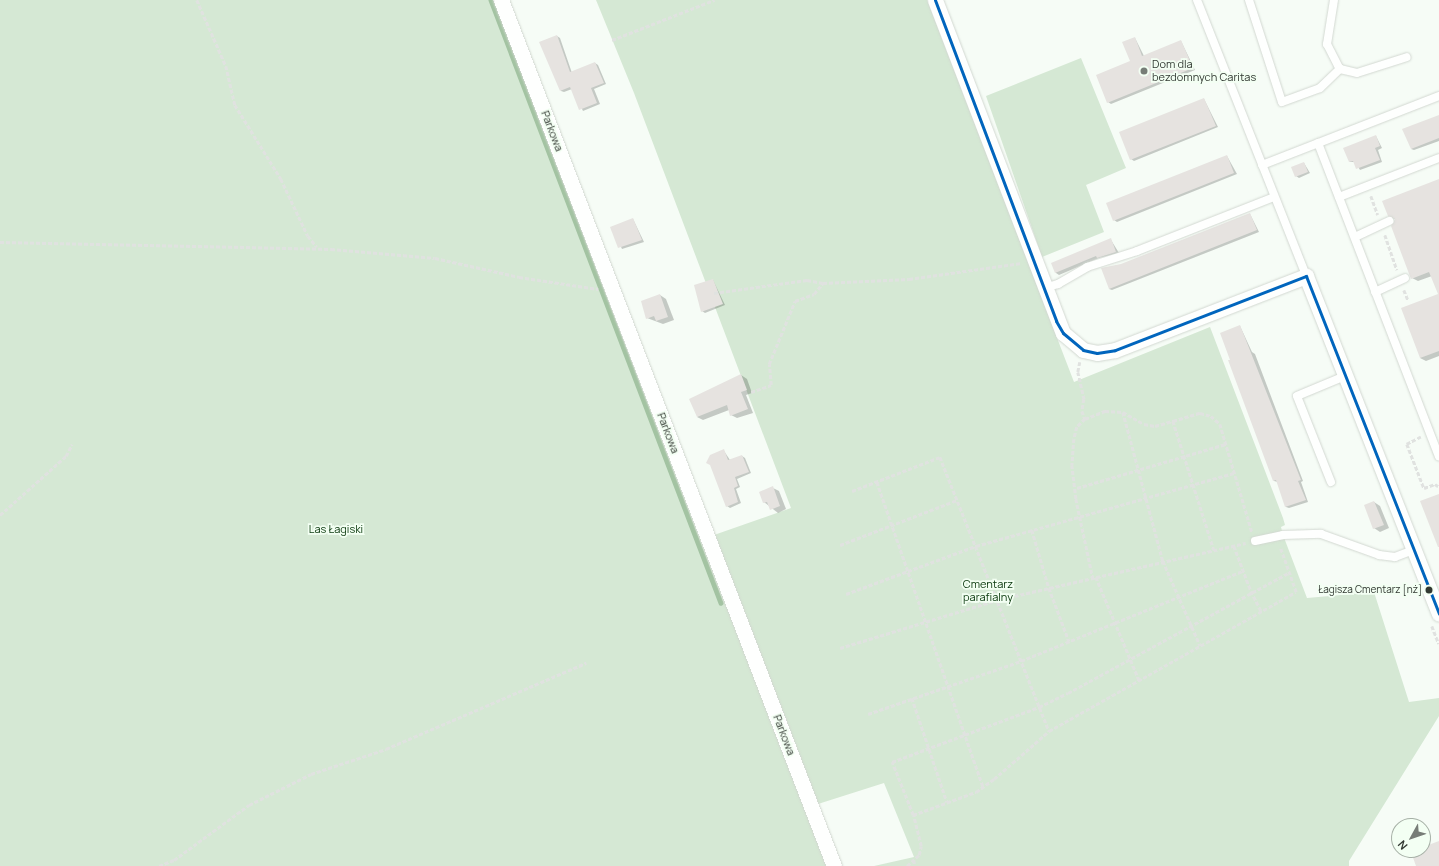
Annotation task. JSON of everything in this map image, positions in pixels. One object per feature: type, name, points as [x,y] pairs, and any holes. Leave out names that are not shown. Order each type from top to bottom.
[{"type":"street","name":"Parkowa","points":[[501,0],[834,866]]},
{"type":"street","points":[[935,0],[1034,262],[1063,333],[1083,350],[1097,353],[1115,350],[1306,276],[1439,614]]},
{"type":"lane","points":[[1197,0],[1306,276]]},
{"type":"lane","points":[[1249,0],[1282,102],[1320,88],[1340,69]]},
{"type":"lane","points":[[1334,0],[1327,44],[1340,69],[1357,73],[1408,57]]},
{"type":"lane","points":[[1262,165],[1439,96]]},
{"type":"lane","points":[[1318,143],[1439,456]]},
{"type":"lane","points":[[1339,197],[1439,158]]},
{"type":"lane","points":[[1044,288],[1058,284],[1087,267],[1137,251],[1274,197]]},
{"type":"lane","points":[[1355,237],[1390,221]]},
{"type":"lane","points":[[1375,292],[1405,278]]},
{"type":"lane","points":[[1331,482],[1297,396],[1346,376]]},
{"type":"lane","points":[[1255,541],[1276,537],[1321,534],[1379,555],[1395,557],[1414,550]]},
{"type":"path","points":[[197,0],[222,54],[235,105],[281,179],[308,236],[317,248]]},
{"type":"path","points":[[612,40],[714,0]]},
{"type":"path","points":[[0,242],[262,249],[317,248],[435,258],[534,279],[601,289],[612,286]]},
{"type":"path","points":[[714,293],[807,280],[823,283],[909,279],[1034,262]]},
{"type":"path","points":[[752,392],[771,385],[769,364],[796,301],[814,294],[823,283]]},
{"type":"path","points":[[1078,372],[1084,399],[1082,412],[1085,419]]},
{"type":"path","points":[[840,648],[997,600],[1049,588],[1094,577],[1163,561],[1255,541],[1220,424],[1210,416],[1200,414],[1155,426],[1144,424],[1123,412],[1105,411],[1085,419],[1078,427],[1072,448],[1080,516],[1094,577],[1139,680]]},
{"type":"path","points":[[1123,412],[1163,561],[1177,596],[1200,645]]},
{"type":"path","points":[[1173,421],[1214,550]]},
{"type":"path","points":[[0,515],[66,456],[72,444]]},
{"type":"path","points":[[1077,488],[1226,444]]},
{"type":"path","points":[[852,491],[940,457],[1048,731]]},
{"type":"path","points":[[846,594],[976,546],[1234,473]]},
{"type":"path","points":[[877,482],[909,571],[982,787]]},
{"type":"path","points":[[840,544],[957,500]]},
{"type":"path","points":[[1032,530],[1049,588],[1069,641]]},
{"type":"path","points":[[913,815],[982,787],[1048,731],[1296,592],[1276,537]]},
{"type":"path","points":[[1234,546],[1251,591],[1261,611]]},
{"type":"path","points":[[868,714],[947,685],[1021,661],[1177,596],[1243,571]]},
{"type":"path","points":[[907,866],[919,855],[921,846],[913,815],[892,762],[1039,706],[1129,659],[1251,591],[1289,572]]},
{"type":"path","points":[[159,866],[180,855],[249,805],[311,774],[386,749],[586,663]]},
{"type":"path","points":[[912,698],[928,748],[948,802]]},
{"type":"path","points":[[914,860],[915,866]]},
{"type":"green space","name":"Las Łagiski","points":[[0,0],[490,0],[830,866],[0,866]]},
{"type":"green space","name":"Cmentarz parafialny","points":[[596,0],[927,0],[1074,382],[1210,327],[1283,518],[1285,525],[1281,527],[1283,535],[1307,598],[1374,592],[1409,702],[1439,698],[1439,716],[1349,861],[1349,866],[874,866],[914,857],[884,783],[818,804],[714,535],[791,508],[634,93]]},
{"type":"green space","points":[[1081,58],[1126,168],[1086,185],[1104,232],[1042,257],[986,96]]},
{"type":"building","points":[[557,35],[570,72],[595,62],[604,83],[591,88],[597,103],[579,110],[570,87],[560,91],[539,42]]},
{"type":"building","name":"Dom dla bezdomnych Caritas","points":[[1135,37],[1142,56],[1181,40],[1193,68],[1107,103],[1096,75],[1130,61],[1122,42]]},
{"type":"building","points":[[1204,98],[1216,126],[1130,160],[1119,132]]},
{"type":"building","points":[[1439,115],[1439,138],[1411,149],[1402,129]]},
{"type":"building","points":[[1376,135],[1380,146],[1375,148],[1380,160],[1356,169],[1353,161],[1349,162],[1343,148]]},
{"type":"building","points":[[1227,155],[1234,173],[1113,221],[1106,203]]},
{"type":"building","points":[[1304,162],[1308,172],[1295,177],[1291,167]]},
{"type":"building","points":[[1439,179],[1439,351],[1420,358],[1401,308],[1438,294],[1429,272],[1411,279],[1391,226],[1395,219],[1388,216],[1382,201]]},
{"type":"building","points":[[1250,213],[1257,230],[1109,289],[1101,268],[1121,264]]},
{"type":"building","points":[[633,218],[642,240],[618,248],[610,227]]},
{"type":"building","points":[[1111,238],[1116,252],[1097,258],[1096,256],[1055,273],[1051,263]]},
{"type":"building","points":[[713,279],[723,304],[701,312],[694,285]]},
{"type":"building","points":[[660,294],[668,317],[656,321],[654,316],[646,319],[641,301]]},
{"type":"building","points":[[1240,325],[1301,480],[1298,481],[1306,500],[1285,507],[1276,480],[1273,481],[1228,360],[1230,360],[1220,333]]},
{"type":"building","points":[[741,374],[747,390],[741,392],[748,409],[730,416],[727,405],[697,417],[689,399]]},
{"type":"building","points":[[724,449],[728,460],[742,455],[749,472],[735,477],[738,486],[734,488],[738,502],[726,507],[710,465],[706,463],[710,455]]},
{"type":"building","points":[[773,486],[780,506],[770,510],[767,502],[763,503],[759,492]]},
{"type":"building","points":[[1439,494],[1439,547],[1438,547],[1420,501]]},
{"type":"building","points":[[1374,501],[1384,525],[1373,529],[1364,505]]},
{"type":"building","points":[[1439,841],[1439,866],[1416,866],[1413,858],[1431,858],[1431,844]]},
{"type":"waterway","points":[[491,0],[721,603]]},
{"type":"transit line","points":[[935,0],[1056,321],[1063,333],[1083,350],[1097,353],[1115,350],[1306,276]]},
{"type":"transit line","points":[[1306,276],[1439,614]]},
{"type":"place","name":"Dom dla bezdomnych Caritas","points":[[1144,71]]},
{"type":"place","name":"Łagisza Cmentarz [nż]","points":[[1429,590]]}]
